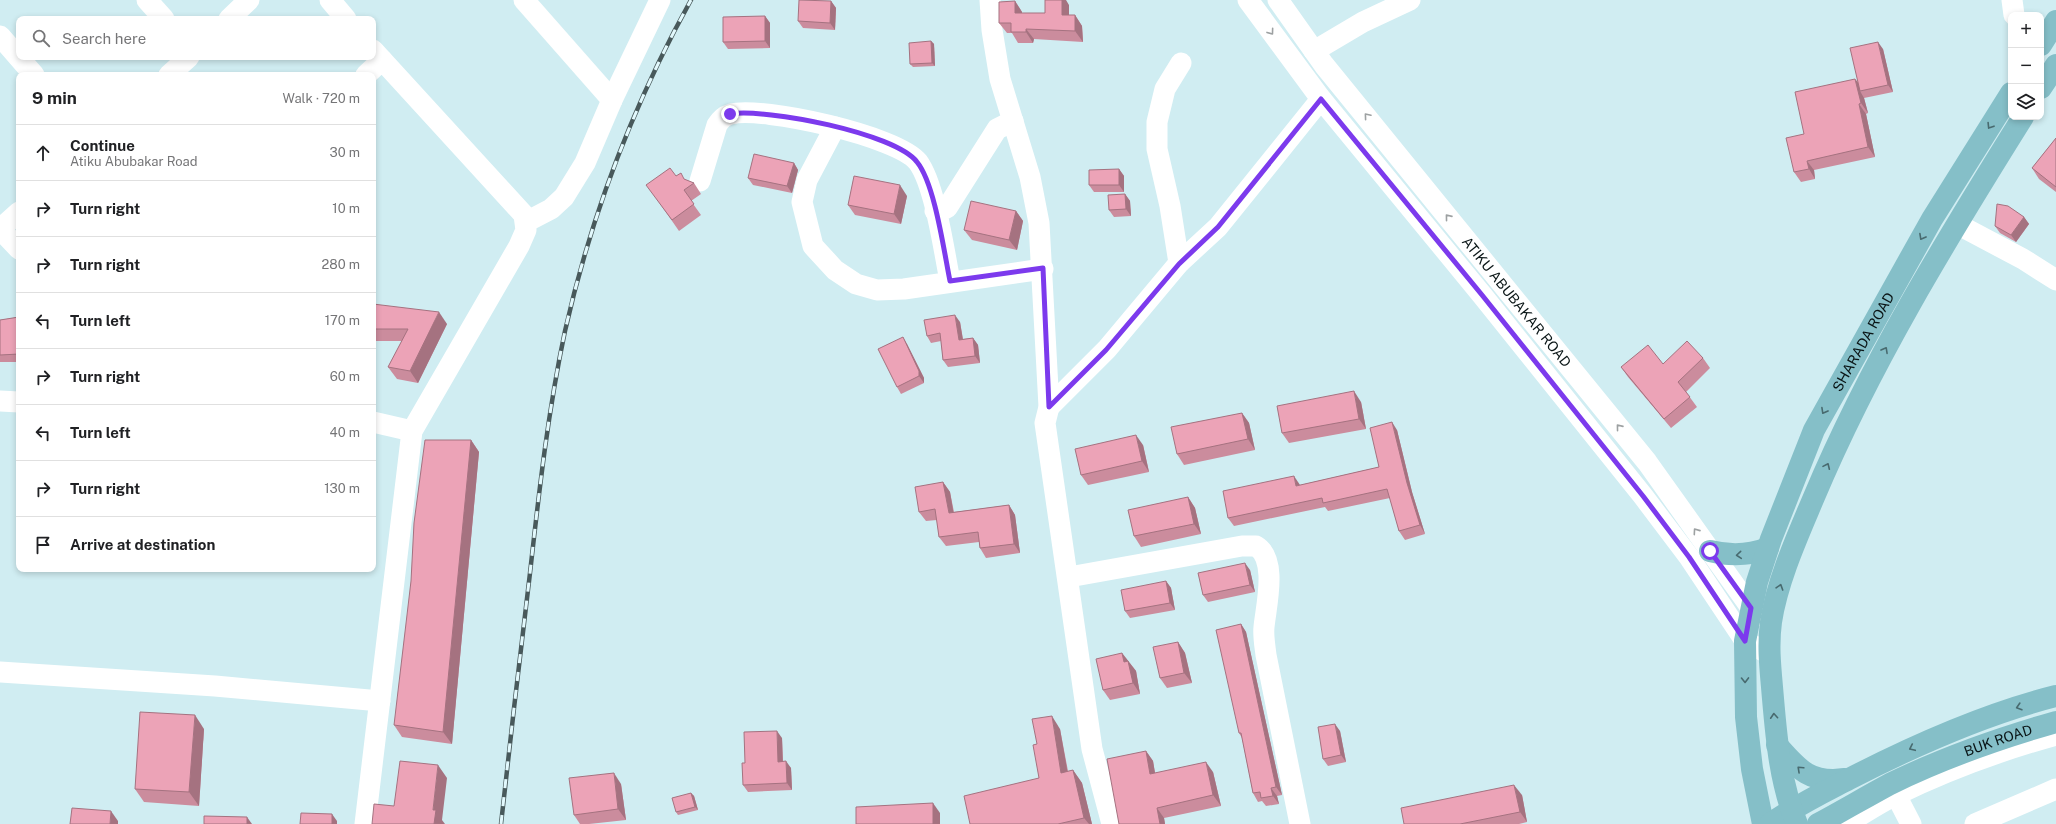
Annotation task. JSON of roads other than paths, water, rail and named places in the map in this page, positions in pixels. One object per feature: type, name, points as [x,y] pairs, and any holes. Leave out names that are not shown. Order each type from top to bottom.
[{"type":"main road","points":[[2044,40],[2056,21]]},
{"type":"main road","points":[[2044,84],[2056,64]]},
{"type":"main road","name":"SHARADA ROAD","points":[[1763,824],[1752,769],[1746,717],[1745,641],[1751,608],[1768,548],[1790,486],[1814,430],[1932,220],[2008,98]]},
{"type":"main road","points":[[1794,817],[1777,745],[1769,654],[1771,622],[1788,562],[1840,438],[1872,375],[1957,224],[2021,120]]},
{"type":"main road","points":[[1710,551],[1733,555],[1759,552],[1768,548]]},
{"type":"main road","name":"BUK ROAD","points":[[1770,824],[1794,817],[1850,778],[1947,732],[2007,710],[2056,696]]},
{"type":"main road","name":"BUK ROAD","points":[[1818,824],[1891,784],[1941,762],[2026,731],[2056,722]]},
{"type":"main road","points":[[1777,745],[1796,765],[1813,778],[1837,780],[1850,778]]},
{"type":"street","points":[[147,0],[161,16]]},
{"type":"street","points":[[232,16],[249,0]]},
{"type":"street","points":[[330,0],[343,16]]},
{"type":"street","points":[[524,0],[612,100]]},
{"type":"street","points":[[526,222],[551,209],[564,197],[585,163],[612,100],[660,0]]},
{"type":"street","points":[[990,0],[992,30],[1000,79],[1030,177],[1039,223],[1043,268],[1049,407],[1045,424],[1092,749],[1112,824]]},
{"type":"street","points":[[1248,0],[1321,99],[1482,295],[1638,490],[1689,557],[1745,641],[1769,654]]},
{"type":"street","name":"ATIKU ABUBAKAR ROAD","points":[[1278,0],[1314,51],[1647,462],[1751,608],[1771,622]]},
{"type":"street","points":[[1314,51],[1363,22],[1410,0]]},
{"type":"street","points":[[2012,0],[2014,12]]},
{"type":"street","points":[[0,36],[16,54]]},
{"type":"street","points":[[365,824],[412,431],[519,246],[526,230],[524,215],[377,55]]},
{"type":"street","points":[[21,60],[31,72]]},
{"type":"street","points":[[172,72],[186,60]]},
{"type":"street","points":[[368,72],[374,60]]},
{"type":"street","points":[[1179,264],[1170,206],[1158,149],[1157,122],[1165,89],[1181,63]]},
{"type":"street","points":[[1049,407],[1106,350],[1179,264],[1218,227],[1321,99]]},
{"type":"street","points":[[700,181],[717,125],[723,117],[730,114],[758,113],[835,127],[872,136],[909,153],[918,162],[926,179],[935,211],[950,281]]},
{"type":"street","points":[[935,211],[946,208],[997,129],[1013,121]]},
{"type":"street","points":[[835,127],[807,180],[802,202],[813,246],[835,270],[856,284],[877,290],[904,289],[1043,268]]},
{"type":"street","points":[[16,215],[0,229],[16,246]]},
{"type":"street","points":[[1957,224],[2023,259],[2056,280]]},
{"type":"street","points":[[0,401],[16,402]]},
{"type":"street","points":[[376,423],[412,431]]},
{"type":"street","points":[[1068,577],[1242,546],[1256,546],[1263,551],[1267,565],[1269,588],[1264,628],[1266,655],[1300,824]]},
{"type":"street","points":[[0,672],[215,686],[380,701]]},
{"type":"street","points":[[1846,824],[1896,795],[1987,757],[2056,735]]},
{"type":"street","points":[[1975,824],[2056,789]]},
{"type":"street","points":[[1896,795],[1911,824]]},
{"type":"railway","points":[[501,824],[541,482],[549,421],[565,331],[588,245],[616,161],[651,79],[691,0]]}]
